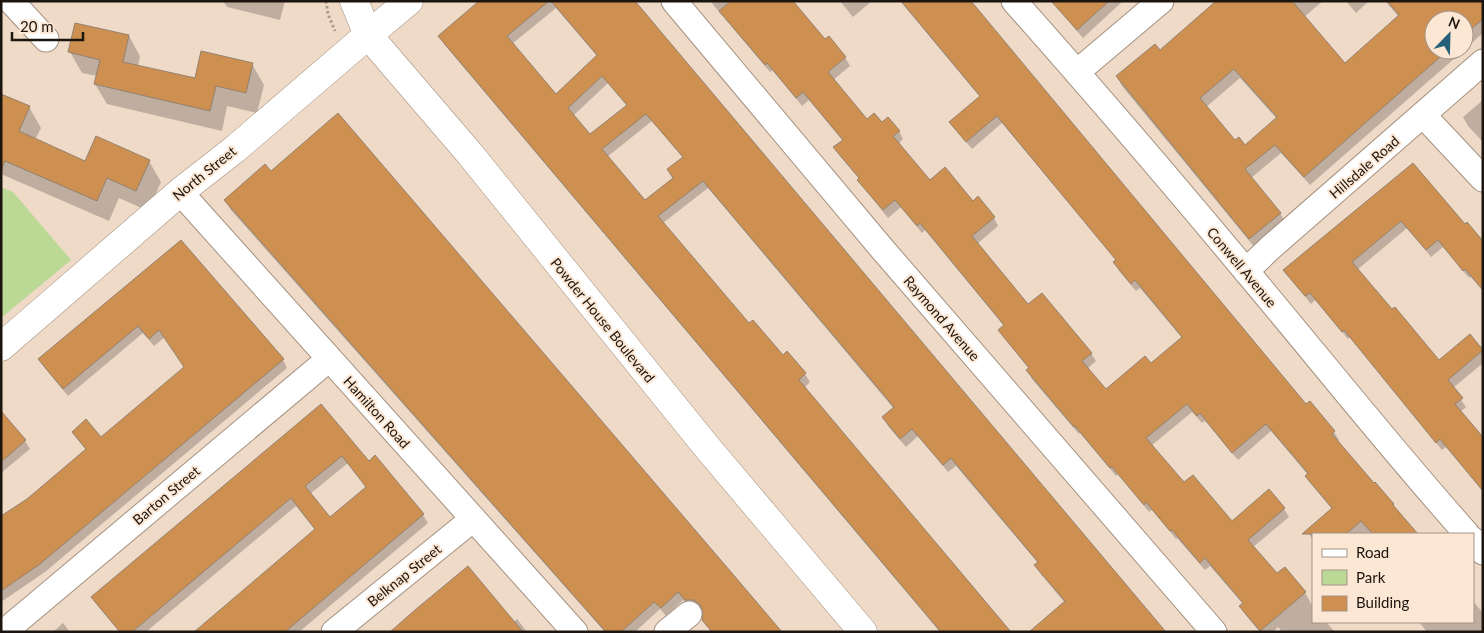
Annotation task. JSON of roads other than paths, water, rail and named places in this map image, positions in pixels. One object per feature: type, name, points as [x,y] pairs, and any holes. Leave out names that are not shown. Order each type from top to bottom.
[{"type":"main road","name":"Powder House Boulevard","points":[[354,1],[368,34],[470,154],[706,446],[863,632]]},
{"type":"main road","name":"North Street","points":[[1,348],[180,192],[235,149],[409,1]]},
{"type":"street","points":[[11,1],[46,39]]},
{"type":"street","name":"Raymond Avenue","points":[[674,1],[884,252],[1214,632]]},
{"type":"street","name":"Conwell Avenue","points":[[1014,1],[1077,72],[1466,533]]},
{"type":"street","points":[[1077,72],[1161,1]]},
{"type":"street","name":"Hillsdale Road","points":[[1246,271],[1483,62]]},
{"type":"street","points":[[1424,115],[1483,179]]},
{"type":"street","name":"Hamilton Road","points":[[180,192],[575,632]]},
{"type":"street","name":"Barton Street","points":[[4,632],[329,359]]},
{"type":"street","name":"Belknap Street","points":[[334,632],[473,518]]},
{"type":"street","points":[[1474,541],[1483,552]]},
{"type":"street","points":[[668,632],[689,614]]}]
